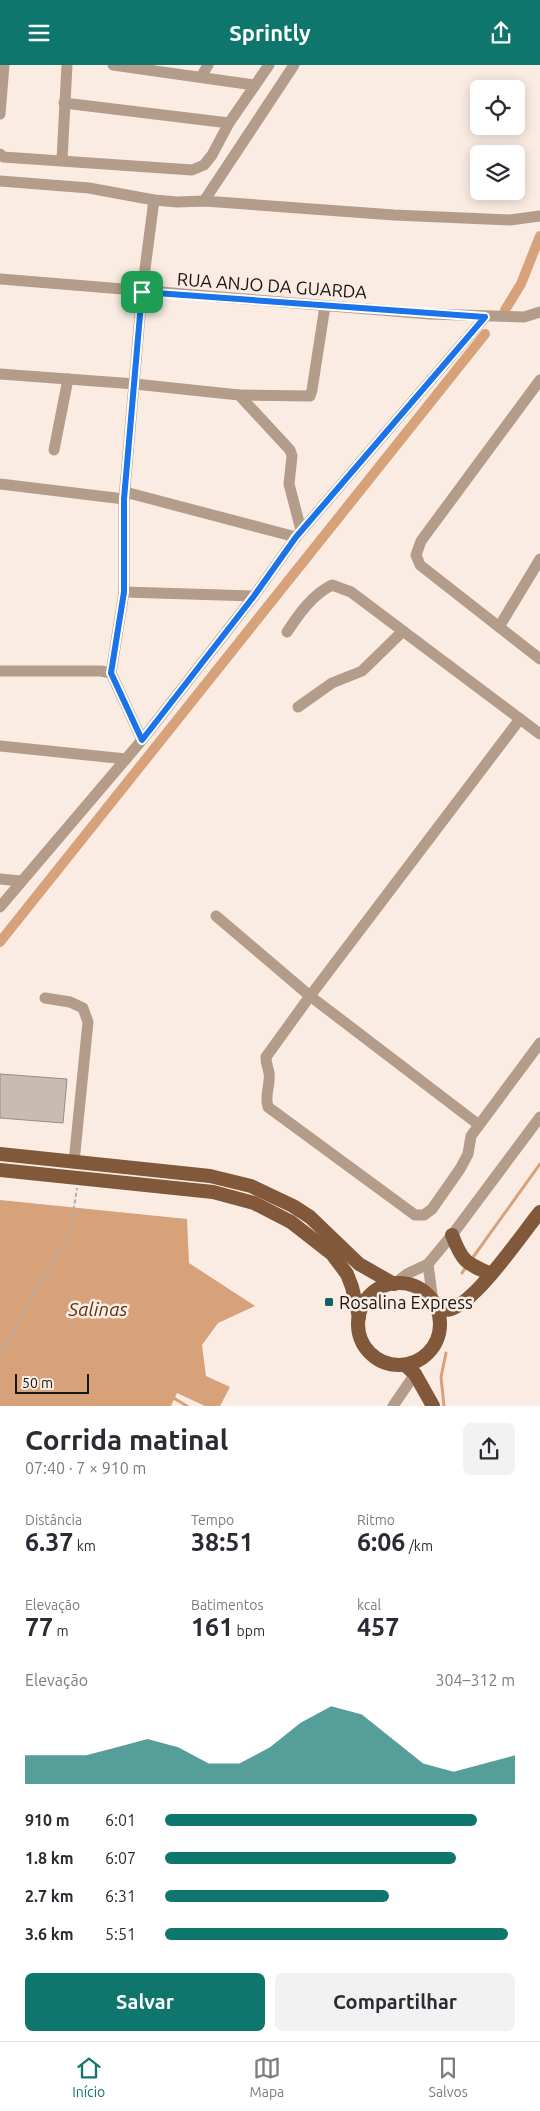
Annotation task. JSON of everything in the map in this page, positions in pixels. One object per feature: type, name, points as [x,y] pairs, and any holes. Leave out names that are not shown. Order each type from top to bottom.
[{"type":"main road","points":[[0,1154],[210,1176],[251,1186],[293,1206],[310,1217],[359,1263],[394,1284]]},
{"type":"main road","points":[[0,1170],[213,1192],[235,1197],[273,1212],[306,1233],[332,1254],[342,1265],[352,1287],[360,1338],[369,1352],[383,1362],[410,1369],[433,1406]]},
{"type":"main road","points":[[358,1317],[363,1305],[371,1295],[382,1287],[394,1284],[412,1286],[427,1295],[442,1309],[451,1309],[474,1294],[540,1212]]},
{"type":"main road","points":[[452,1235],[460,1256],[476,1268],[491,1275]]},
{"type":"main road","points":[[410,1369],[415,1362],[433,1347],[439,1328],[435,1304]]},
{"type":"street","points":[[0,114],[4,65]]},
{"type":"street","points":[[62,160],[67,65]]},
{"type":"street","points":[[114,65],[254,85]]},
{"type":"street","points":[[200,77],[208,65]]},
{"type":"street","points":[[0,154],[3,157],[192,170],[204,165],[212,155],[229,123],[269,65]]},
{"type":"street","points":[[204,201],[294,65]]},
{"type":"street","points":[[64,103],[229,123]]},
{"type":"street","points":[[0,181],[89,188],[177,202],[204,201],[394,215],[510,220],[540,216]]},
{"type":"street","points":[[142,740],[111,673],[124,592],[124,495],[142,292],[154,199]]},
{"type":"street","name":"RUA ANJO DA GUARDA","points":[[0,279],[142,292],[485,317],[524,317],[540,311]]},
{"type":"street","points":[[0,374],[135,384],[238,395],[310,396],[324,306]]},
{"type":"street","points":[[0,907],[142,740],[254,596],[299,534],[485,317]]},
{"type":"street","points":[[54,450],[68,379]]},
{"type":"street","points":[[540,380],[421,541],[416,555],[420,565],[540,659]]},
{"type":"street","points":[[238,395],[290,450],[292,456],[289,484],[299,534]]},
{"type":"street","points":[[0,484],[124,495],[299,534]]},
{"type":"street","points":[[499,627],[540,559]]},
{"type":"street","points":[[287,632],[298,615],[321,590],[332,585],[350,592],[540,734]]},
{"type":"street","points":[[124,592],[254,596]]},
{"type":"street","points":[[298,707],[332,683],[362,671],[404,631]]},
{"type":"street","points":[[0,671],[101,671],[111,673]]},
{"type":"street","points":[[520,719],[266,1057],[266,1068],[269,1073],[266,1093],[268,1107],[415,1215],[424,1215],[432,1209],[460,1169],[468,1154],[471,1136],[540,1043]]},
{"type":"street","points":[[0,746],[126,759]]},
{"type":"street","points":[[0,879],[21,881]]},
{"type":"street","points":[[216,916],[310,996],[479,1125]]},
{"type":"street","points":[[45,998],[70,1002],[83,1008],[88,1022],[74,1161]]},
{"type":"street","points":[[394,1284],[406,1274],[428,1264],[452,1235],[540,1117]]},
{"type":"street","points":[[428,1264],[435,1304]]},
{"type":"street","points":[[393,1406],[410,1369]]},
{"type":"path","points":[[0,1353],[70,1233],[78,1178]]},
{"type":"water","name":"Salinas","points":[[0,1200],[187,1219],[189,1263],[255,1306],[218,1323],[202,1345],[206,1376],[230,1387],[220,1406],[205,1406],[177,1393],[171,1406],[0,1406]]},
{"type":"building","points":[[0,1074],[67,1079],[63,1123],[0,1118]]},
{"type":"waterway","points":[[505,310],[521,284],[540,236]]},
{"type":"waterway","points":[[0,942],[485,334]]},
{"type":"waterway","points":[[471,1260],[540,1164]]},
{"type":"waterway","points":[[462,1273],[467,1265]]},
{"type":"waterway","points":[[444,1406],[441,1377],[446,1353]]},
{"type":"waterway","points":[[172,1397],[187,1406]]},
{"type":"place","name":"Rosalina Express","points":[[329,1302]]},
{"type":"route","points":[[142,292],[485,317],[296,537],[254,596],[142,740],[115,678],[111,673],[124,592],[124,499],[142,292]]}]
